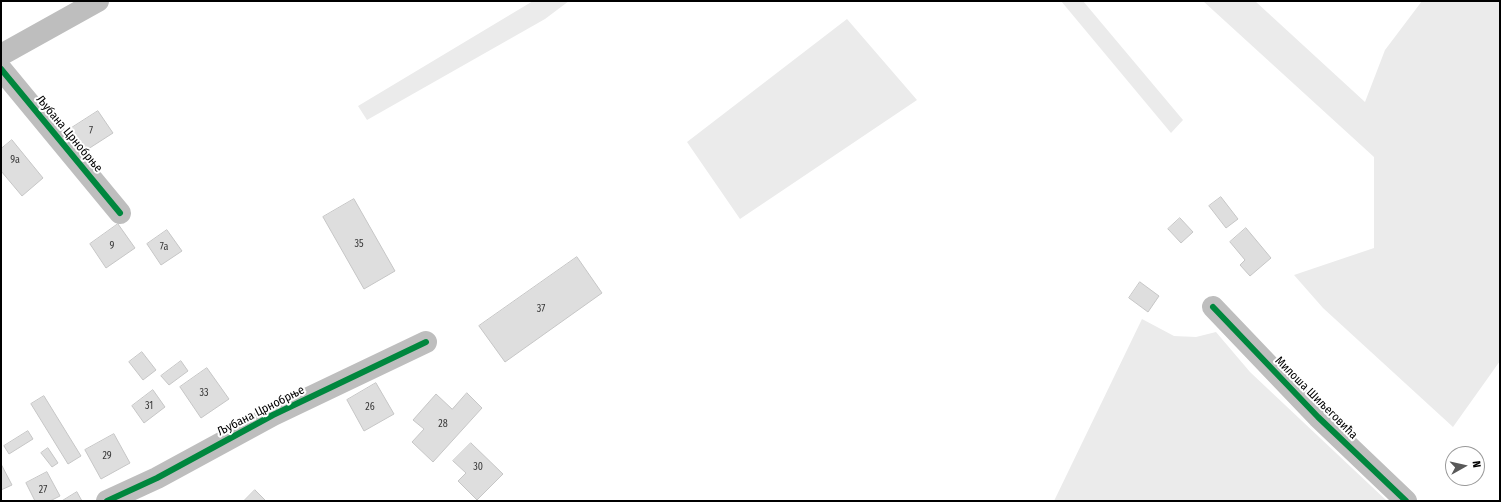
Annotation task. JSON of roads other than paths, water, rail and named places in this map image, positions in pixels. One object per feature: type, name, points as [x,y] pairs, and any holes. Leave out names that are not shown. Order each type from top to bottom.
[{"type":"street","points":[[1,55],[98,1]]},
{"type":"street","name":"Љубана Црнобрње","points":[[1,69],[120,213]]},
{"type":"street","name":"Милоша Шиљеговића","points":[[1213,307],[1318,417],[1406,501]]},
{"type":"street","name":"Љубана Црнобрње","points":[[107,501],[157,478],[273,415],[426,342]]}]
